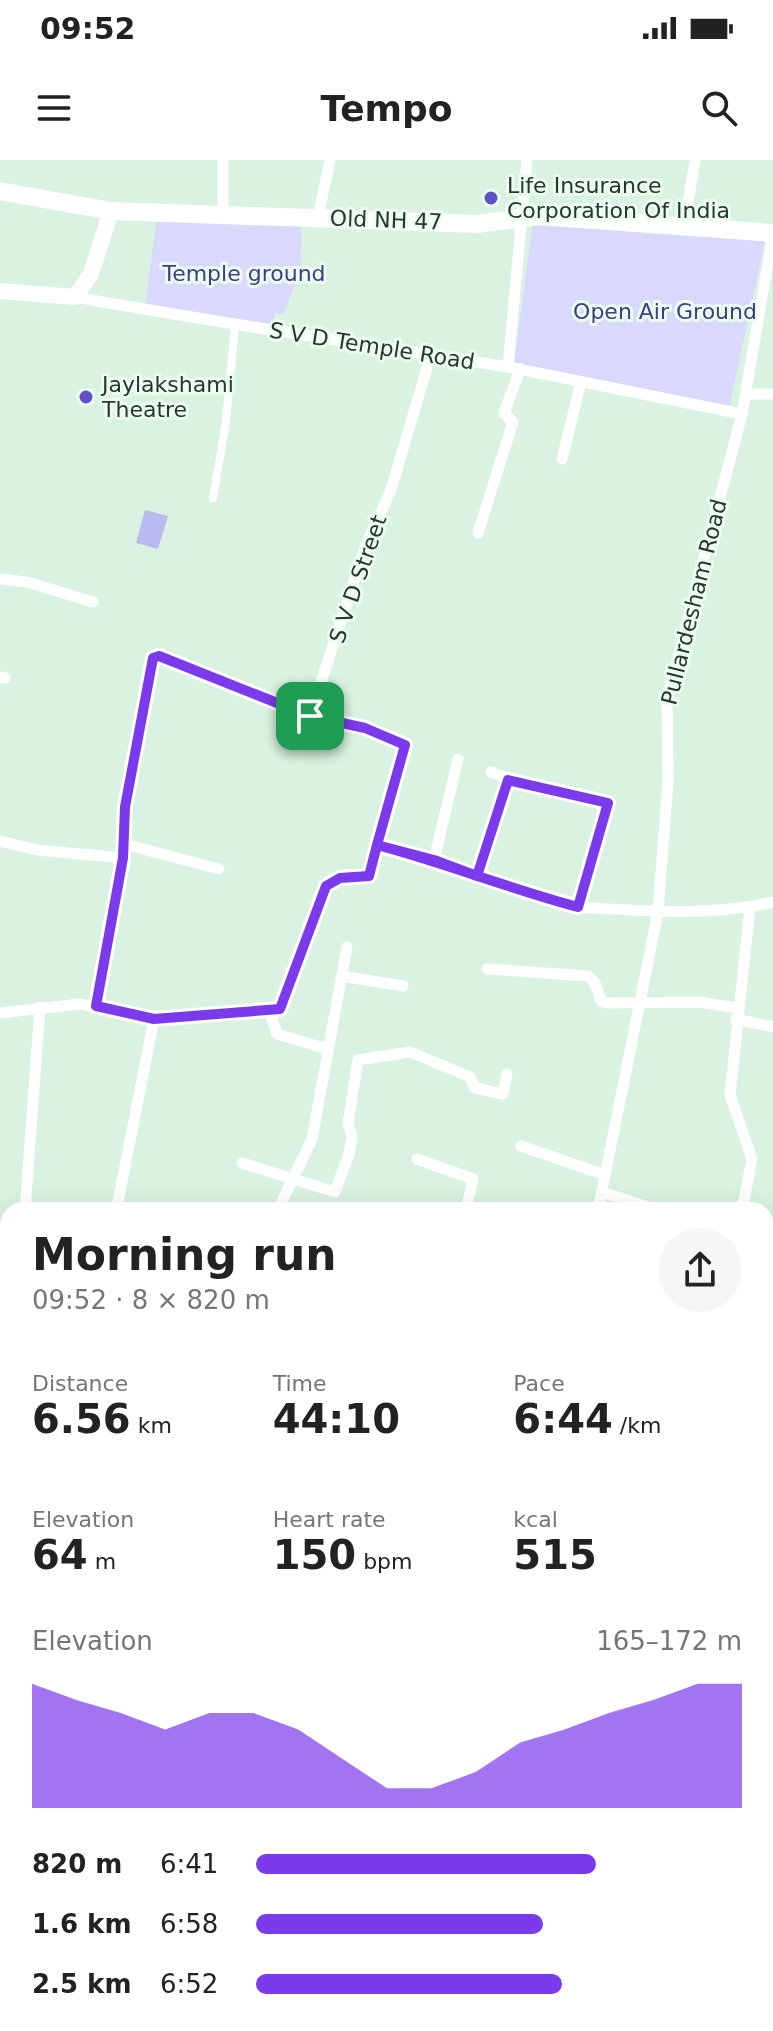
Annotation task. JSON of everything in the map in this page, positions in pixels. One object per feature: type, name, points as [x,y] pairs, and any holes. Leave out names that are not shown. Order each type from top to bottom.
[{"type":"main road","name":"Old NH 47","points":[[0,191],[111,211],[477,224],[538,216],[773,233]]},
{"type":"main road","points":[[0,291],[75,297],[91,274],[111,211]]},
{"type":"street","points":[[223,160],[223,214]]},
{"type":"street","points":[[318,217],[330,160]]},
{"type":"street","points":[[478,533],[513,422],[504,413],[514,368],[527,160]]},
{"type":"street","points":[[684,227],[695,160]]},
{"type":"street","name":"Pullardesham Road","points":[[600,1202],[658,912],[668,781],[667,699],[747,394],[773,233]]},
{"type":"street","name":"S V D Temple Road","points":[[75,297],[235,326],[514,368],[742,414]]},
{"type":"street","points":[[213,498],[226,421],[235,326]]},
{"type":"street","name":"S V D Street","points":[[310,716],[365,547],[391,490],[431,354]]},
{"type":"street","points":[[562,459],[581,382]]},
{"type":"street","points":[[747,394],[773,394]]},
{"type":"street","points":[[0,579],[27,582],[93,602]]},
{"type":"street","points":[[0,1013],[40,1007],[96,1006],[154,1019],[270,1013],[280,1009],[285,1003],[326,886],[340,878],[369,876],[405,745],[365,728],[310,716],[159,656],[153,658],[125,807],[123,858],[96,1006]]},
{"type":"street","points":[[434,860],[458,759]]},
{"type":"street","points":[[491,772],[508,780],[608,803],[578,907]]},
{"type":"street","points":[[477,876],[508,780]]},
{"type":"street","points":[[0,841],[37,850],[123,858]]},
{"type":"street","points":[[124,844],[219,869]]},
{"type":"street","points":[[377,845],[434,860],[578,907],[730,912],[773,902]]},
{"type":"street","points":[[744,1202],[752,1159],[730,1095],[736,1014],[750,907]]},
{"type":"street","points":[[282,1202],[312,1139],[347,947]]},
{"type":"street","points":[[487,969],[588,976],[595,983],[601,1001],[637,1005],[699,1002],[773,1027]]},
{"type":"street","points":[[341,976],[403,986]]},
{"type":"street","points":[[26,1202],[40,1007]]},
{"type":"street","points":[[270,1013],[277,1034],[327,1049]]},
{"type":"street","points":[[118,1202],[154,1019]]},
{"type":"street","points":[[242,1163],[335,1192],[352,1136],[348,1123],[358,1060],[410,1052],[470,1077],[475,1088],[498,1096],[503,1094],[507,1074]]},
{"type":"street","points":[[521,1146],[605,1175]]},
{"type":"street","points":[[417,1159],[473,1179],[468,1202]]},
{"type":"street","points":[[602,1192],[633,1202]]},
{"type":"green space","name":"Temple ground","points":[[157,216],[302,222],[300,271],[284,314],[275,313],[272,327],[144,313]]},
{"type":"green space","name":"Open Air Ground","points":[[533,221],[766,236],[729,408],[514,364]]},
{"type":"shaded area","points":[[145,510],[168,516],[158,549],[136,543]]},
{"type":"place","name":"Life Insurance Corporation Of India","points":[[491,198]]},
{"type":"place","name":"Jaylakshami Theatre","points":[[86,397]]},
{"type":"route","points":[[310,716],[159,656],[153,658],[125,807],[123,858],[96,1006],[154,1019],[270,1013],[280,1009],[285,1003],[326,886],[340,878],[369,876],[377,845],[434,860],[505,887],[578,907],[608,803],[536,789],[508,780],[477,876],[434,860],[377,845],[405,745],[365,728],[310,716]]}]
